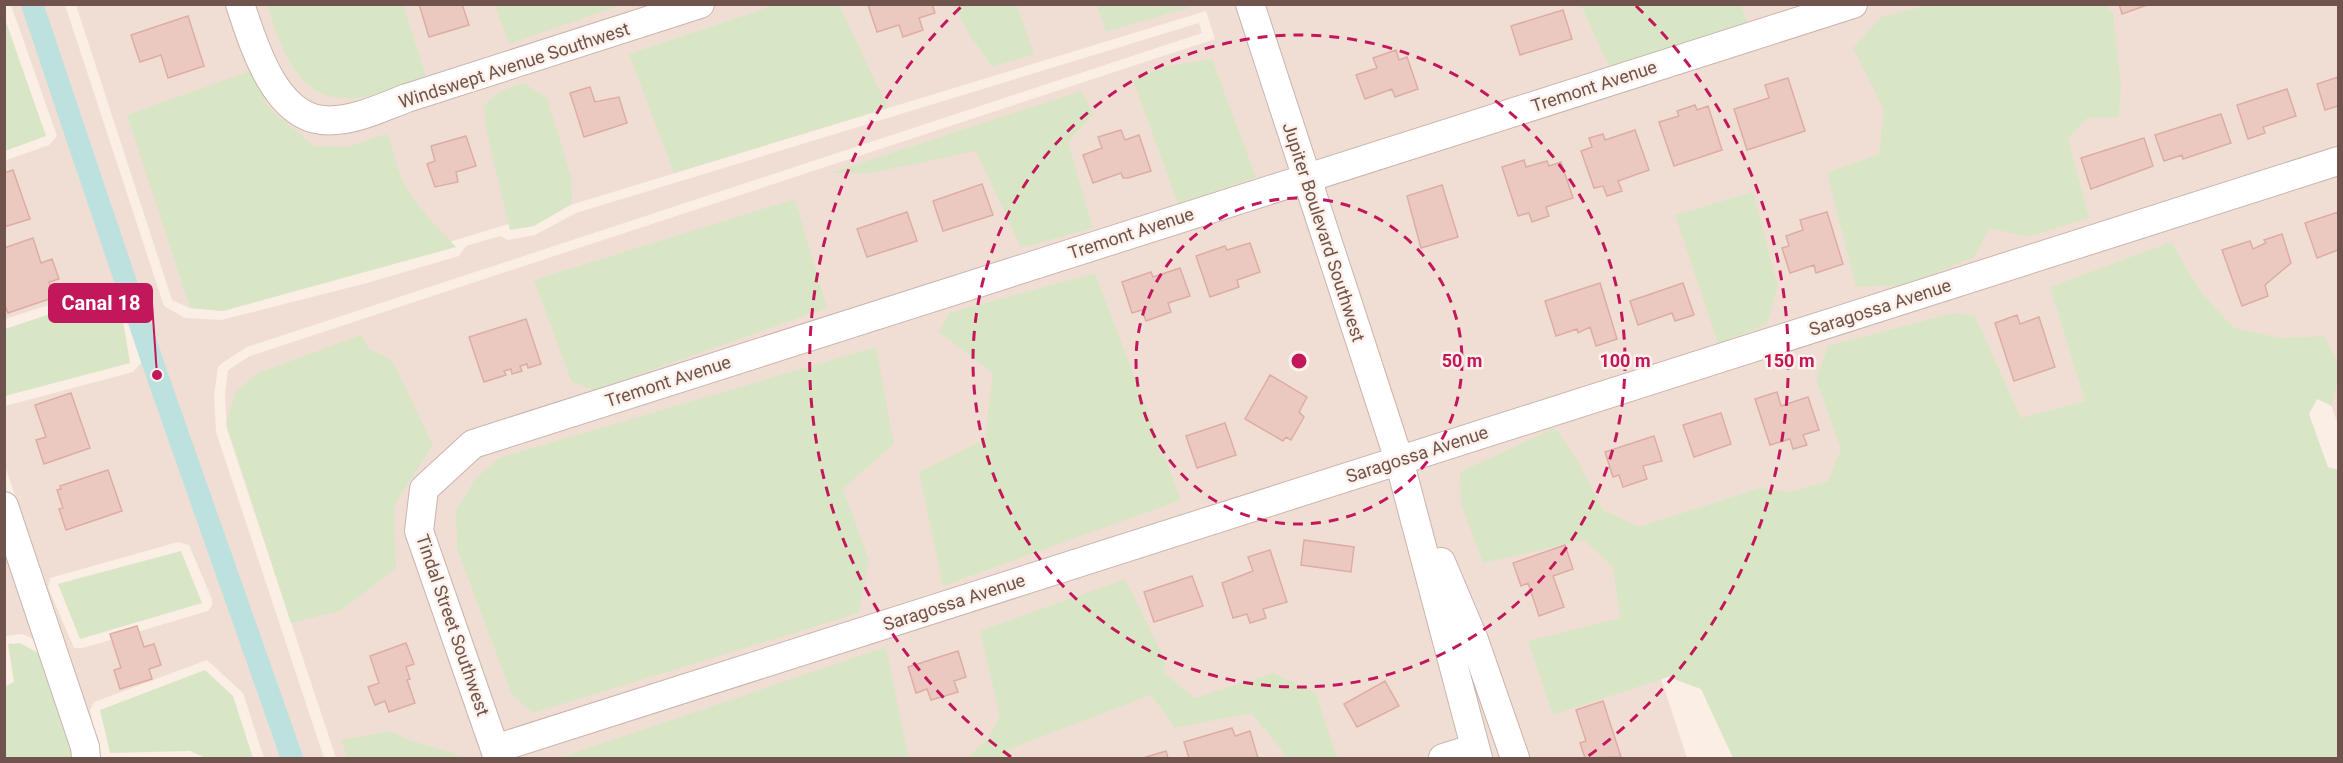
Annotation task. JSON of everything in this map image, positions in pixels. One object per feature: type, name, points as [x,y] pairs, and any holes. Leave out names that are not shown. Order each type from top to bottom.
[{"type":"street","name":"Windswept Avenue Southwest","points":[[240,4],[268,79],[291,106],[321,120],[362,116],[406,98],[700,4]]},
{"type":"street","name":"Jupiter Boulevard Southwest","points":[[1250,4],[1399,460],[1477,753]]},
{"type":"street","name":"Tremont Avenue","points":[[424,489],[473,444],[1853,4]]},
{"type":"street","name":"Saragossa Avenue","points":[[497,754],[1399,460],[2338,161]]},
{"type":"street","name":"Jupiter Boulevard Southwest","points":[[1399,460],[1474,640],[1515,759]]},
{"type":"street","name":"Tindal Street Southwest","points":[[424,489],[419,531],[497,754]]},
{"type":"street","points":[[4,506],[10,542],[85,747],[86,759]]},
{"type":"street","points":[[1443,759],[1477,753]]},
{"type":"shaded area","points":[[11,5],[65,5],[164,306],[185,318],[221,320],[367,283],[459,256],[466,246],[500,236],[508,240],[535,235],[576,213],[1199,23],[1202,33],[247,347],[222,363],[218,367],[214,396],[216,432],[324,758],[264,758],[243,693],[207,660],[94,702],[90,710],[95,734],[5,466],[5,406],[133,372],[141,363],[133,316],[84,294],[5,319],[4,161],[49,145],[57,136]],"holes":[[[178,542],[189,545],[212,599],[212,606],[208,611],[83,648],[74,648],[48,587],[50,578]]]},
{"type":"shaded area","points":[[76,5],[2338,5],[2338,425],[2310,343],[1620,553],[1687,758],[336,758],[227,429],[225,395],[228,370],[250,356],[1215,39],[1206,11],[223,311],[190,308],[172,300]]},
{"type":"shaded area","points":[[8,555],[37,641],[23,634],[5,636],[4,556]]},
{"type":"green space","points":[[495,4],[622,5],[509,44]]},
{"type":"green space","points":[[1097,4],[1200,4],[1106,32],[1097,5]]},
{"type":"green space","points":[[1934,4],[2105,5],[2113,13],[2121,84],[2119,117],[2087,118],[2068,139],[2089,218],[2027,237],[1990,228],[1974,257],[1906,285],[1856,287],[1827,173],[1879,154],[1884,110],[1853,48],[1881,17]]},
{"type":"green space","points":[[267,5],[403,5],[426,76],[365,97],[343,98],[325,94],[310,86],[298,74],[280,41]]},
{"type":"green space","points":[[775,5],[839,5],[888,108],[674,173],[629,54]]},
{"type":"green space","points":[[953,5],[1017,5],[1034,54],[992,67],[965,28]]},
{"type":"green space","points":[[1581,5],[1741,5],[1750,28],[1611,71]]},
{"type":"green space","points":[[5,19],[46,136],[4,151]]},
{"type":"green space","points":[[1212,59],[1256,177],[1178,204],[1133,80],[1163,67]]},
{"type":"green space","points":[[253,70],[268,107],[314,146],[347,147],[387,134],[399,172],[409,193],[456,247],[223,311],[190,308],[127,115]]},
{"type":"green space","points":[[524,83],[547,98],[571,176],[572,204],[534,226],[510,230],[486,130],[484,105],[501,91]]},
{"type":"green space","points":[[1081,91],[1094,114],[1068,142],[1093,228],[1021,248],[976,151],[871,173],[830,173]]},
{"type":"green space","points":[[1753,192],[1778,286],[1767,324],[1718,344],[1675,215]]},
{"type":"green space","points":[[795,199],[827,308],[594,390],[571,381],[534,280]]},
{"type":"green space","points":[[2171,242],[2199,290],[2234,328],[2281,338],[2324,336],[2337,363],[2338,376],[2332,406],[2317,399],[2309,414],[2328,467],[2338,470],[2338,758],[1733,758],[1701,689],[1668,677],[1553,715],[1528,641],[1620,618],[1613,567],[1584,540],[1483,563],[1461,504],[1460,472],[1555,428],[1576,458],[1603,510],[1639,527],[1760,488],[1789,492],[1828,481],[1841,449],[1816,379],[1828,346],[1954,313],[1975,316],[2021,418],[2085,401],[2050,287]]},
{"type":"green space","points":[[1095,273],[1181,500],[943,586],[919,472],[985,439],[993,373],[939,332],[949,313]]},
{"type":"green space","points":[[83,303],[123,321],[130,363],[5,396],[5,329]]},
{"type":"green space","points":[[361,335],[369,349],[392,360],[433,445],[394,506],[396,568],[340,611],[291,623],[226,423],[236,391],[258,373]]},
{"type":"green space","points":[[876,347],[894,444],[843,489],[869,560],[859,613],[533,713],[512,695],[457,549],[456,511],[475,479],[499,458]]},
{"type":"green space","points":[[181,551],[202,603],[80,639],[58,584]]},
{"type":"green space","points":[[1125,579],[1165,660],[1164,673],[1195,698],[1273,673],[1316,693],[1337,758],[1285,758],[1282,750],[1251,713],[1175,728],[1151,695],[1009,749],[1011,758],[967,758],[988,739],[1000,716],[980,631]]},
{"type":"green space","points":[[20,643],[38,653],[65,708],[73,758],[5,758],[4,687],[14,682],[8,644]]},
{"type":"green space","points":[[886,647],[908,755],[912,758],[559,758]]},
{"type":"green space","points":[[205,670],[233,696],[253,758],[206,758],[190,751],[110,753],[100,710]]},
{"type":"green space","points":[[390,731],[412,741],[469,758],[347,758],[341,740]]},
{"type":"building","points":[[419,4],[462,4],[469,25],[429,37]]},
{"type":"building","points":[[932,4],[935,13],[919,18],[923,30],[903,37],[899,25],[877,32],[868,5]]},
{"type":"building","points":[[2119,4],[2150,4],[2122,14]]},
{"type":"building","points":[[1563,10],[1572,39],[1520,55],[1511,26]]},
{"type":"building","points":[[188,16],[204,66],[168,78],[161,55],[140,62],[131,35]]},
{"type":"building","points":[[1396,50],[1399,60],[1407,57],[1418,89],[1395,97],[1392,89],[1365,99],[1356,75],[1377,68],[1373,58]]},
{"type":"building","points":[[2338,77],[2338,106],[2325,110],[2317,84]]},
{"type":"building","points":[[1788,78],[1805,131],[1747,150],[1734,109],[1769,98],[1765,85]]},
{"type":"building","points":[[590,87],[595,102],[619,97],[627,123],[584,137],[570,93]]},
{"type":"building","points":[[2287,89],[2296,116],[2263,127],[2265,133],[2248,139],[2237,105]]},
{"type":"building","points":[[1695,105],[1697,110],[1708,106],[1722,150],[1674,166],[1659,122],[1679,116],[1677,111]]},
{"type":"building","points":[[2221,114],[2231,143],[2183,159],[2182,155],[2164,161],[2155,135]]},
{"type":"building","points":[[1121,130],[1125,140],[1139,135],[1151,171],[1128,178],[1123,178],[1121,173],[1093,183],[1083,155],[1102,148],[1098,137]]},
{"type":"building","points":[[1635,130],[1649,170],[1618,181],[1622,191],[1607,196],[1603,186],[1594,188],[1581,151],[1592,147],[1589,138],[1603,134],[1605,140]]},
{"type":"building","points":[[466,136],[476,166],[456,172],[458,182],[435,187],[427,164],[435,161],[431,146]]},
{"type":"building","points":[[2144,138],[2153,166],[2091,189],[2081,158]]},
{"type":"building","points":[[1524,160],[1526,167],[1547,161],[1549,166],[1561,162],[1573,198],[1546,207],[1549,216],[1532,222],[1529,213],[1518,216],[1502,167]]},
{"type":"building","points":[[13,170],[30,219],[4,227],[4,173]]},
{"type":"building","points":[[982,184],[993,215],[943,231],[933,201]]},
{"type":"building","points":[[1442,185],[1458,237],[1421,248],[1407,196]]},
{"type":"building","points":[[907,212],[917,241],[867,257],[857,229]]},
{"type":"building","points":[[1827,212],[1843,264],[1816,273],[1814,265],[1790,273],[1782,248],[1789,246],[1786,236],[1803,230],[1800,220]]},
{"type":"building","points":[[2338,212],[2338,250],[2317,258],[2305,223]]},
{"type":"building","points":[[2282,234],[2291,263],[2265,285],[2268,296],[2242,306],[2222,250],[2250,241],[2253,249],[2266,243],[2264,240]]},
{"type":"building","points":[[33,238],[41,263],[52,259],[59,279],[49,282],[55,297],[8,313],[4,303],[4,248]]},
{"type":"building","points":[[1250,243],[1260,272],[1237,280],[1239,287],[1210,297],[1196,256],[1225,246],[1227,250]]},
{"type":"building","points":[[1180,268],[1190,296],[1168,303],[1171,312],[1146,321],[1142,310],[1132,313],[1122,282],[1151,272],[1153,277]]},
{"type":"building","points":[[1600,283],[1617,339],[1596,346],[1590,327],[1578,333],[1577,329],[1556,336],[1545,301]]},
{"type":"building","points":[[1683,283],[1694,315],[1675,321],[1672,313],[1638,325],[1630,301]]},
{"type":"building","points":[[2017,315],[2020,324],[2039,317],[2055,367],[2014,381],[1995,323]]},
{"type":"building","points":[[526,319],[541,364],[528,368],[527,364],[520,366],[522,371],[512,374],[511,369],[504,371],[506,375],[484,382],[469,337]]},
{"type":"building","points":[[1270,375],[1307,397],[1299,412],[1304,417],[1291,440],[1286,437],[1283,441],[1245,419]]},
{"type":"building","points":[[1777,392],[1781,406],[1808,397],[1819,430],[1803,435],[1807,445],[1793,449],[1790,439],[1770,445],[1755,399]]},
{"type":"building","points":[[71,393],[90,448],[44,464],[36,440],[46,437],[35,405]]},
{"type":"building","points":[[1721,413],[1731,444],[1694,457],[1683,425]]},
{"type":"building","points":[[1225,423],[1236,455],[1197,468],[1186,436]]},
{"type":"building","points":[[1654,436],[1662,461],[1643,466],[1647,479],[1623,487],[1619,475],[1613,477],[1605,452]]},
{"type":"building","points":[[108,470],[122,511],[66,530],[59,509],[63,508],[57,490],[61,489],[60,486]]},
{"type":"building","points":[[1304,540],[1354,547],[1351,572],[1301,565]]},
{"type":"building","points":[[1565,545],[1573,569],[1553,576],[1564,607],[1539,616],[1528,583],[1521,586],[1513,563]]},
{"type":"building","points":[[1270,550],[1287,602],[1263,609],[1266,618],[1250,623],[1247,614],[1233,618],[1222,583],[1253,571],[1248,557]]},
{"type":"building","points":[[1192,576],[1203,606],[1154,622],[1144,592]]},
{"type":"building","points":[[137,626],[144,647],[154,644],[161,665],[149,669],[152,679],[120,689],[114,670],[121,668],[110,634]]},
{"type":"building","points":[[406,643],[414,664],[406,667],[410,679],[407,680],[415,703],[389,712],[385,701],[375,705],[368,687],[379,683],[370,656]]},
{"type":"building","points":[[958,651],[966,677],[954,681],[958,692],[931,700],[927,689],[916,693],[908,667]]},
{"type":"building","points":[[1385,681],[1399,706],[1357,727],[1344,704]]},
{"type":"building","points":[[1603,701],[1621,757],[1585,758],[1580,743],[1586,741],[1576,710]]},
{"type":"building","points":[[1232,728],[1235,736],[1250,731],[1258,758],[1189,758],[1184,742]]},
{"type":"building","points":[[1166,751],[1168,758],[1143,758]]},
{"type":"waterway","points":[[32,4],[157,375],[292,758]]},
{"type":"place","name":"Canal 18","points":[[157,375]]}]
